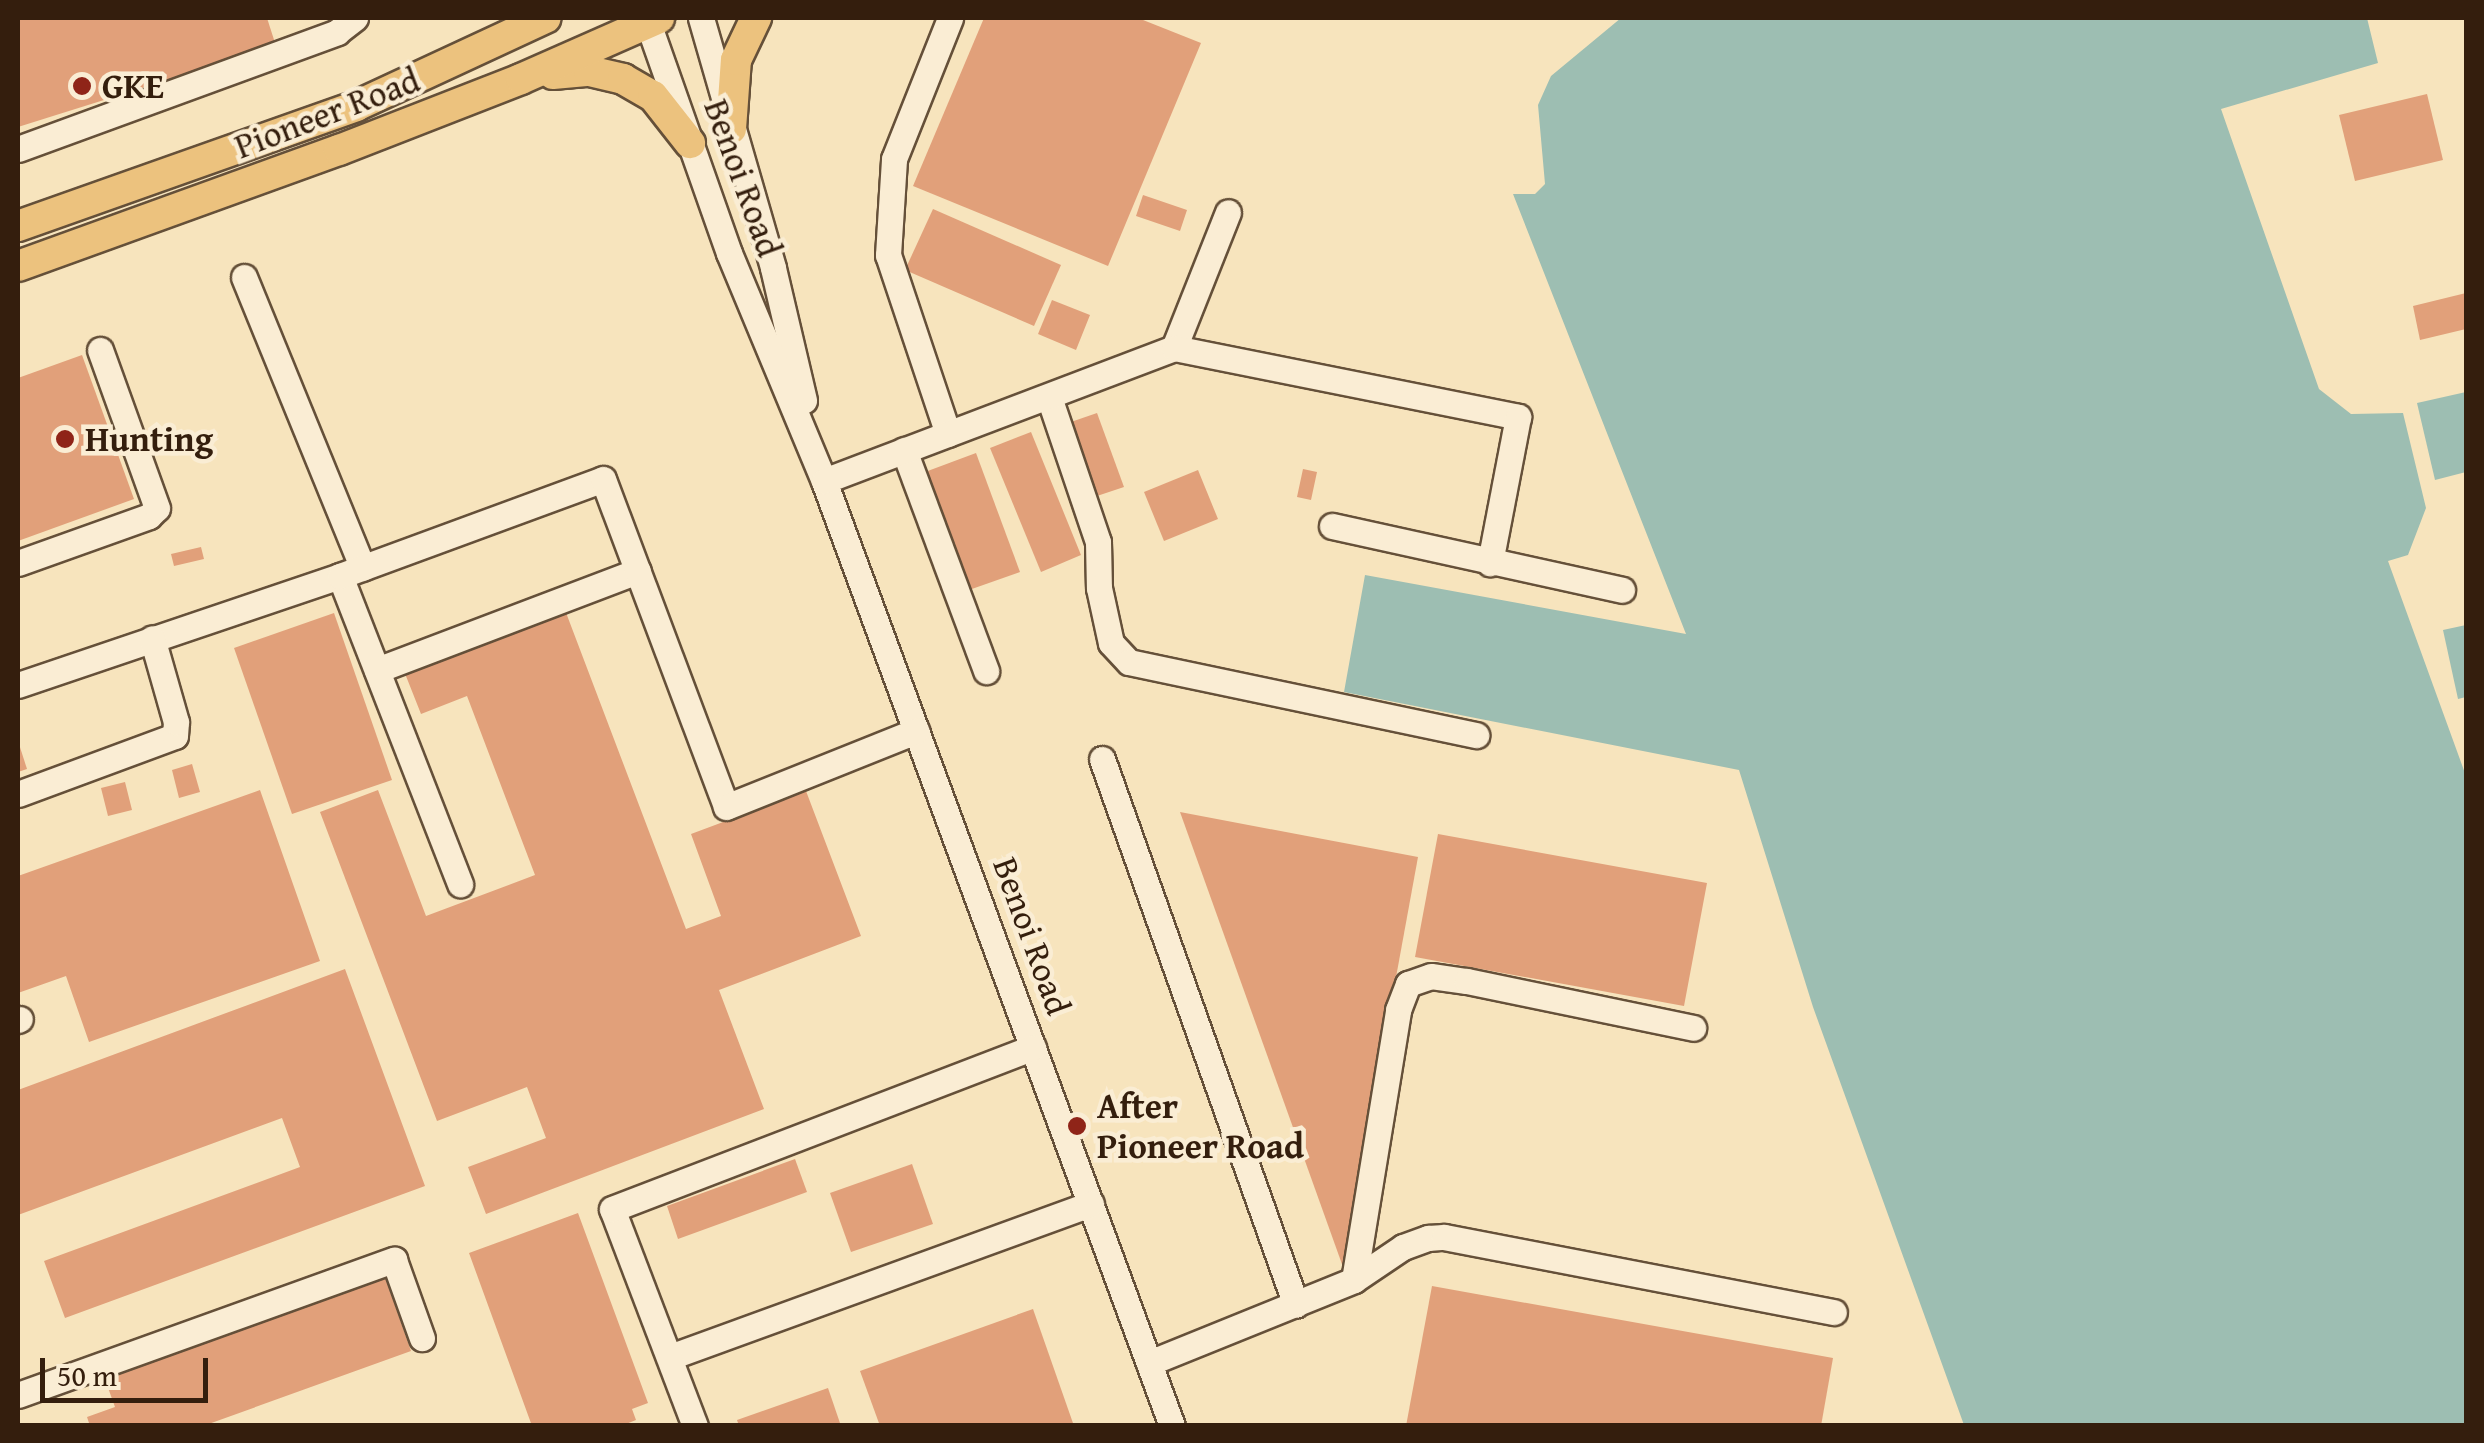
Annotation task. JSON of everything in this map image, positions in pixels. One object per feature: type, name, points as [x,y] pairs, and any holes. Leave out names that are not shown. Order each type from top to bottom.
[{"type":"main road","name":"Pioneer Road","points":[[19,222],[356,106],[516,27],[546,18]]},
{"type":"main road","points":[[731,129],[736,60],[756,18]]},
{"type":"main road","name":"Pioneer Road","points":[[25,263],[339,150],[521,79],[651,19]]},
{"type":"main road","points":[[521,79],[589,71],[623,79],[653,96],[690,144]]},
{"type":"street","points":[[18,149],[337,32],[355,18]]},
{"type":"street","name":"Benoi Road","points":[[701,18],[773,268],[822,477]]},
{"type":"street","points":[[948,434],[888,255],[894,159],[950,18]]},
{"type":"street","name":"Benoi Road","points":[[651,19],[729,253],[822,477],[1172,1426]]},
{"type":"street","points":[[1174,348],[1228,212]]},
{"type":"street","points":[[19,222],[25,263]]},
{"type":"street","points":[[244,276],[351,572],[376,670],[460,884]]},
{"type":"street","points":[[822,477],[1174,348],[1518,417],[1490,563]]},
{"type":"street","points":[[18,563],[149,516],[158,508],[100,350]]},
{"type":"street","points":[[1049,396],[1098,542],[1099,588],[1111,643],[1130,662],[1476,734]]},
{"type":"street","points":[[904,450],[986,671]]},
{"type":"street","points":[[18,685],[351,572],[603,480],[726,807],[916,731]]},
{"type":"street","points":[[1332,526],[1622,590]]},
{"type":"street","points":[[376,670],[638,571]]},
{"type":"street","points":[[18,794],[175,736],[176,722],[152,638]]},
{"type":"street","points":[[1102,758],[1296,1305]]},
{"type":"street","points":[[1354,1280],[1398,1010],[1408,984],[1431,976],[1467,981],[1693,1028]]},
{"type":"street","points":[[695,1426],[612,1209],[1033,1047]]},
{"type":"street","points":[[670,1357],[1091,1204]]},
{"type":"street","points":[[1149,1363],[1354,1280],[1402,1246],[1444,1237],[1834,1312]]},
{"type":"street","points":[[18,1395],[394,1260],[422,1338]]},
{"type":"water","points":[[1621,18],[2367,18],[2378,63],[2221,109],[2319,389],[2351,414],[2403,413],[2426,508],[2408,555],[2388,561],[2466,776],[2466,1425],[1964,1425],[1813,1007],[1739,770],[1344,692],[1365,575],[1686,634],[1513,194],[1535,194],[1545,184],[1538,105],[1551,76]]},
{"type":"water","points":[[2466,392],[2466,472],[2435,480],[2417,403]]},
{"type":"water","points":[[2466,625],[2466,697],[2458,699],[2443,630]]},
{"type":"building","name":"GKE","points":[[18,18],[267,18],[276,46],[18,127]]},
{"type":"building","points":[[984,18],[1138,18],[1201,43],[1108,266],[913,186]]},
{"type":"building","points":[[2427,94],[2443,160],[2355,181],[2339,115]]},
{"type":"building","points":[[1143,195],[1187,210],[1180,231],[1136,216]]},
{"type":"building","points":[[933,209],[1061,265],[1034,326],[905,270]]},
{"type":"building","points":[[2466,293],[2466,329],[2420,340],[2413,306]]},
{"type":"building","points":[[1052,300],[1090,315],[1076,350],[1038,334]]},
{"type":"building","name":"Hunting","points":[[82,355],[134,499],[18,541],[18,378]]},
{"type":"building","points":[[1097,413],[1124,487],[1094,497],[1068,423]]},
{"type":"building","points":[[1031,432],[1081,555],[1041,572],[990,448]]},
{"type":"building","points":[[976,453],[1020,572],[969,590],[925,472]]},
{"type":"building","points":[[1303,469],[1317,472],[1311,500],[1297,497]]},
{"type":"building","points":[[1198,470],[1218,519],[1164,541],[1144,492]]},
{"type":"building","points":[[201,547],[204,559],[174,566],[171,554]]},
{"type":"building","points":[[565,610],[686,929],[721,916],[691,834],[806,791],[861,936],[719,990],[764,1109],[486,1214],[468,1167],[546,1138],[527,1087],[437,1121],[320,812],[378,790],[426,916],[535,875],[467,696],[421,714],[404,671]]},
{"type":"building","points":[[334,613],[392,780],[292,814],[234,648]]},
{"type":"building","points":[[18,741],[27,769],[18,772]]},
{"type":"building","points":[[192,764],[200,792],[179,798],[172,770]]},
{"type":"building","points":[[125,782],[132,810],[108,816],[101,788]]},
{"type":"building","points":[[260,790],[320,961],[89,1042],[66,976],[18,993],[18,876]]},
{"type":"building","points":[[1180,812],[1418,857],[1343,1267]]},
{"type":"building","points":[[1438,834],[1707,883],[1684,1006],[1415,957]]},
{"type":"building","points":[[345,969],[425,1186],[65,1318],[44,1261],[300,1167],[282,1118],[18,1215],[18,1090]]},
{"type":"building","points":[[795,1159],[807,1192],[678,1239],[667,1206]]},
{"type":"building","points":[[912,1164],[933,1224],[851,1252],[830,1193]]},
{"type":"building","points":[[578,1213],[648,1403],[632,1409],[636,1420],[621,1426],[532,1426],[469,1253]]},
{"type":"building","points":[[384,1274],[411,1351],[203,1426],[90,1426],[87,1417],[115,1407],[103,1374]]},
{"type":"building","points":[[1432,1286],[1833,1358],[1821,1426],[1406,1426]]},
{"type":"building","points":[[1033,1309],[1074,1426],[880,1426],[860,1371]]},
{"type":"building","points":[[828,1388],[841,1426],[739,1426],[737,1420]]},
{"type":"place","name":"GKE","points":[[82,86]]},
{"type":"place","name":"Hunting","points":[[65,439]]},
{"type":"place","name":"After Pioneer Road","points":[[1077,1126]]}]
